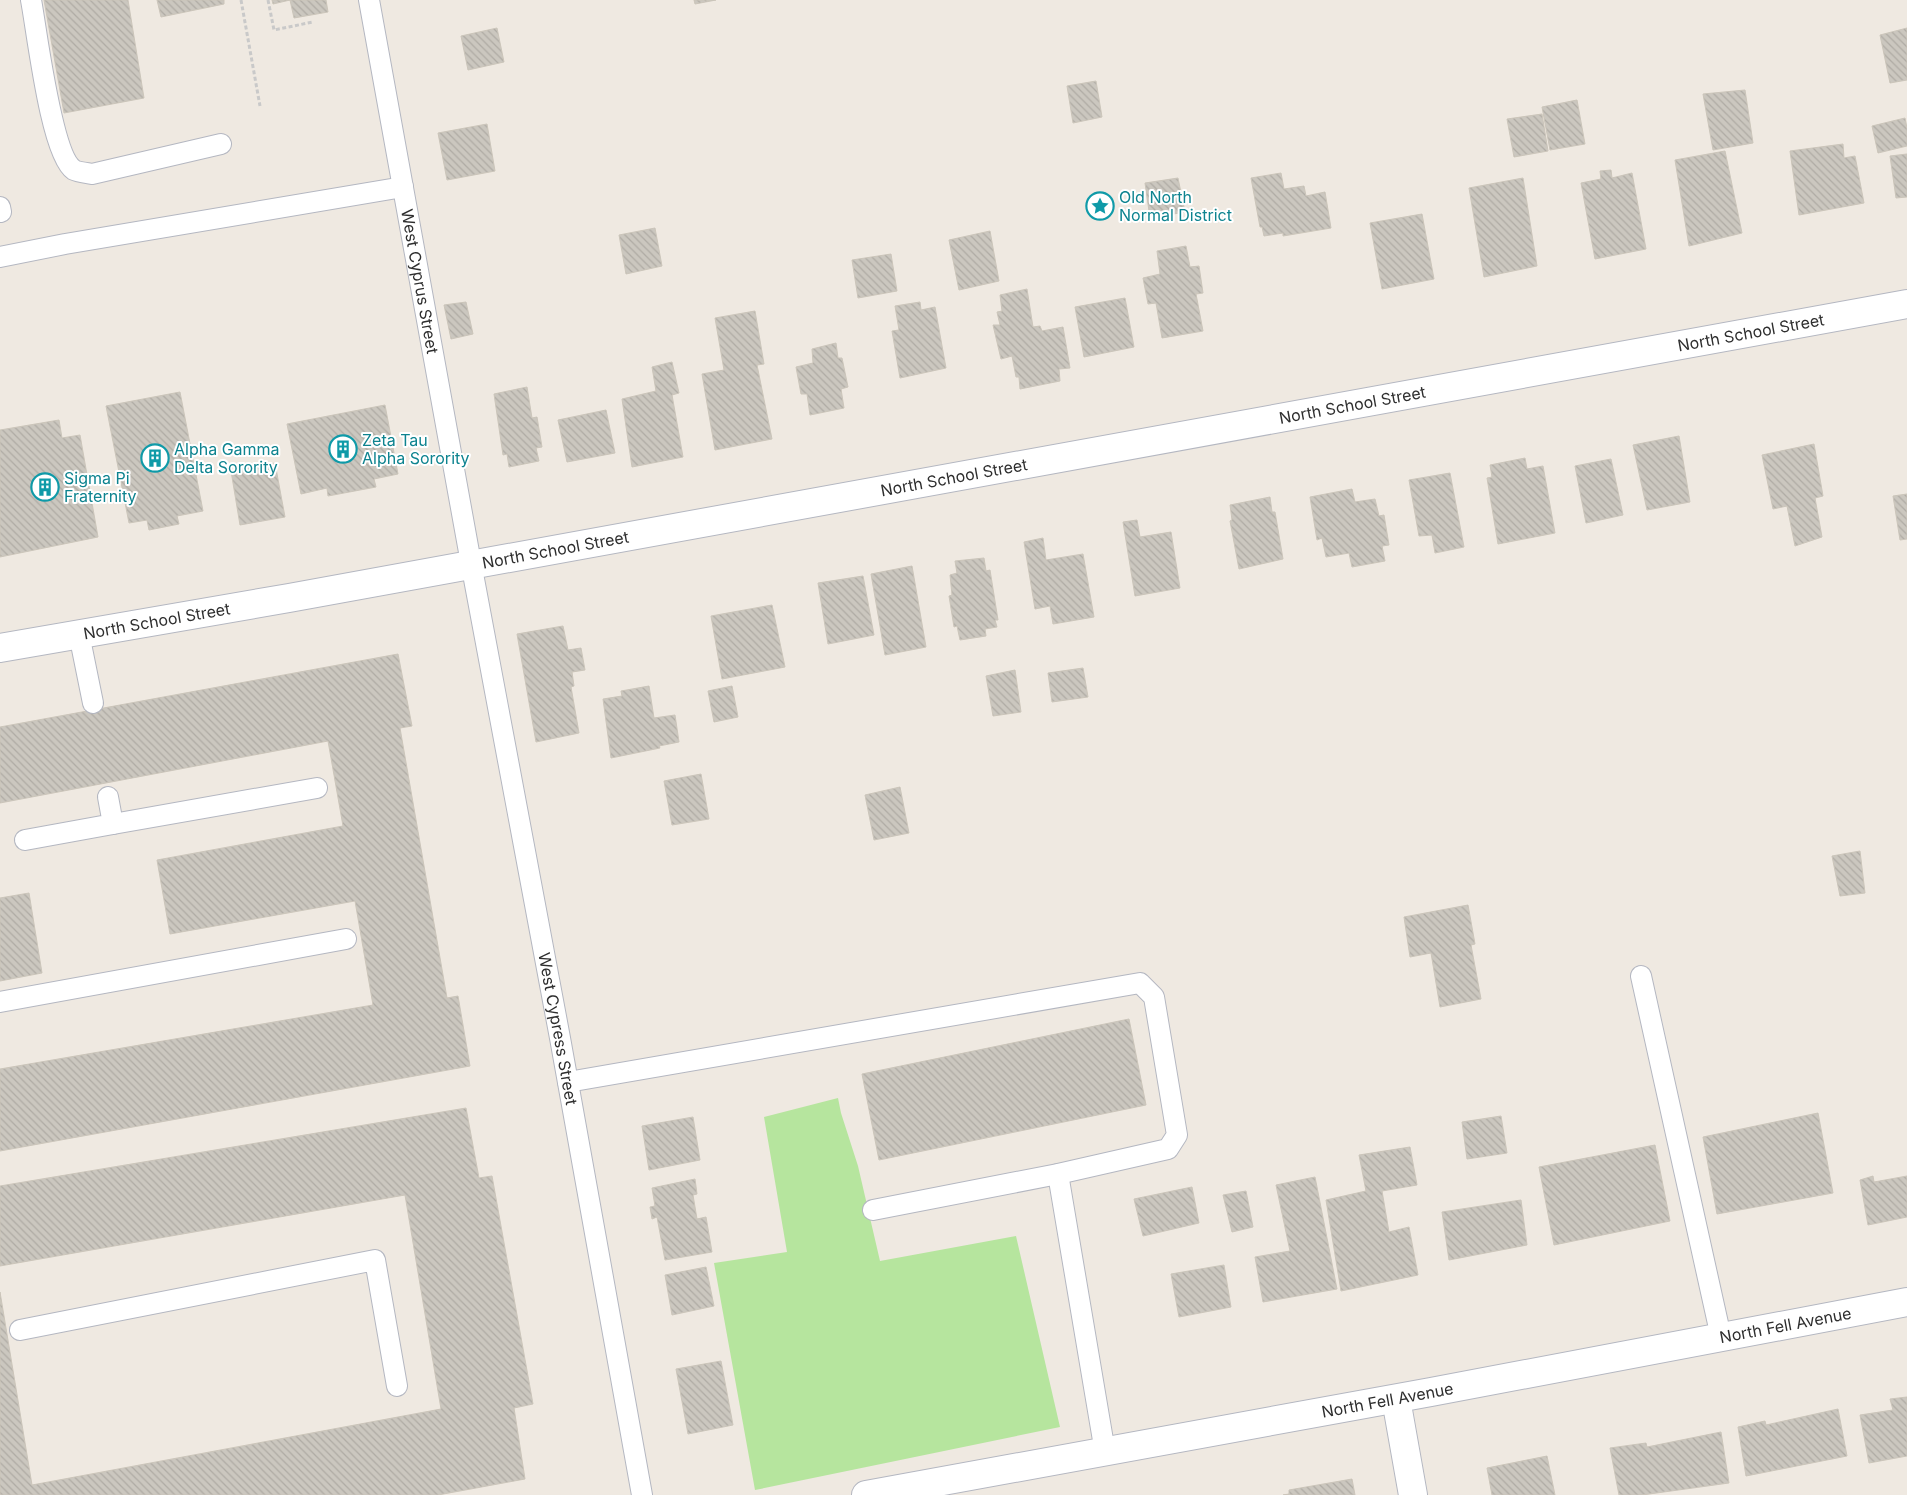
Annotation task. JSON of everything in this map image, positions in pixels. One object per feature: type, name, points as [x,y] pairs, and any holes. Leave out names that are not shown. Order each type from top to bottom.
[{"type":"street","name":"North School Street","points":[[0,648],[1907,304]]},
{"type":"street","name":"North Fell Avenue","points":[[866,1495],[902,1492],[1105,1452],[1907,1302]]},
{"type":"street","points":[[1396,1399],[1413,1495]]},
{"type":"lane","points":[[31,0],[54,128],[63,156],[74,170],[92,174],[221,144]]},
{"type":"lane","name":"West Cyprus Street","points":[[369,0],[470,563]]},
{"type":"lane","points":[[0,257],[64,244],[402,187]]},
{"type":"lane","name":"West Cypress Street","points":[[470,563],[568,1082],[642,1495]]},
{"type":"lane","points":[[79,634],[93,704]]},
{"type":"lane","points":[[25,840],[317,788]]},
{"type":"lane","points":[[108,797],[113,824]]},
{"type":"lane","points":[[0,1002],[346,939]]},
{"type":"lane","points":[[1641,976],[1721,1337]]},
{"type":"lane","points":[[568,1082],[1140,983],[1154,997],[1177,1135],[1168,1149],[1058,1174],[873,1210]]},
{"type":"lane","points":[[1058,1174],[1105,1452]]},
{"type":"lane","points":[[20,1330],[375,1260],[397,1386]]},
{"type":"path","points":[[241,0],[260,106]]},
{"type":"path","points":[[268,0],[274,30],[313,22]]},
{"type":"green space","points":[[838,1098],[858,1166],[880,1261],[1016,1236],[1060,1427],[755,1490],[714,1263],[787,1252],[764,1117]]},
{"type":"building","points":[[44,0],[128,0],[144,98],[64,113]]},
{"type":"building","points":[[157,0],[224,0],[224,4],[161,17]]},
{"type":"building","points":[[272,0],[290,0],[273,4]]},
{"type":"building","points":[[290,0],[326,0],[328,12],[294,18]]},
{"type":"building","points":[[694,0],[716,0],[695,4]]},
{"type":"building","points":[[497,28],[504,62],[468,70],[461,36]]},
{"type":"building","points":[[1907,28],[1907,80],[1890,83],[1880,35]]},
{"type":"building","points":[[1096,81],[1102,117],[1073,123],[1067,86]]},
{"type":"building","points":[[1745,90],[1753,143],[1713,150],[1703,94]]},
{"type":"building","points":[[1577,100],[1585,144],[1550,150],[1542,107]]},
{"type":"building","points":[[1542,114],[1548,151],[1514,157],[1507,119]]},
{"type":"building","points":[[1905,118],[1907,146],[1878,153],[1872,126]]},
{"type":"building","points":[[487,124],[495,171],[447,180],[438,133]]},
{"type":"building","points":[[1843,144],[1844,158],[1855,156],[1864,203],[1799,215],[1790,151]]},
{"type":"building","points":[[1725,151],[1742,233],[1689,246],[1675,160]]},
{"type":"building","points":[[1907,154],[1907,197],[1896,198],[1890,156]]},
{"type":"building","points":[[1611,170],[1612,178],[1632,173],[1646,249],[1595,259],[1581,183],[1601,179],[1600,171]]},
{"type":"building","points":[[1281,173],[1284,189],[1304,186],[1306,196],[1325,192],[1331,228],[1283,236],[1283,233],[1264,236],[1262,227],[1260,227],[1251,178]]},
{"type":"building","points":[[1178,178],[1185,212],[1150,218],[1145,183]]},
{"type":"building","points":[[1523,178],[1537,266],[1484,277],[1469,188]]},
{"type":"building","points":[[1422,214],[1434,279],[1382,289],[1370,223]]},
{"type":"building","points":[[655,228],[662,266],[626,274],[619,235]]},
{"type":"building","points":[[990,231],[999,281],[959,290],[949,240]]},
{"type":"building","points":[[1186,246],[1190,267],[1199,266],[1203,293],[1196,294],[1203,331],[1162,338],[1156,303],[1148,304],[1143,278],[1160,274],[1157,251]]},
{"type":"building","points":[[891,254],[897,291],[858,298],[852,260]]},
{"type":"building","points":[[1027,289],[1033,327],[1040,326],[1042,331],[1063,327],[1070,368],[1059,369],[1060,381],[1020,389],[1019,377],[1016,377],[1012,356],[1001,359],[993,325],[1000,325],[997,312],[1002,311],[1000,295]]},
{"type":"building","points":[[1125,298],[1134,347],[1084,357],[1075,307]]},
{"type":"building","points":[[466,302],[473,334],[451,339],[444,305]]},
{"type":"building","points":[[920,302],[921,310],[935,307],[946,368],[900,378],[892,331],[899,330],[895,306]]},
{"type":"building","points":[[755,311],[764,364],[757,365],[772,439],[715,450],[702,374],[724,370],[715,318]]},
{"type":"building","points":[[836,343],[838,358],[842,358],[848,387],[841,389],[844,408],[810,415],[807,394],[801,394],[796,367],[813,363],[812,349]]},
{"type":"building","points":[[672,362],[679,393],[672,395],[683,457],[632,467],[622,399],[656,391],[652,367]]},
{"type":"building","points":[[527,387],[532,418],[537,417],[542,447],[536,448],[539,461],[509,467],[507,454],[503,455],[494,394]]},
{"type":"building","name":"Alpha Gamma Delta Sorority","points":[[180,392],[203,511],[177,516],[179,524],[149,530],[147,520],[129,523],[106,406]]},
{"type":"building","name":"Ζeta Tau Alpha Sorority","points":[[385,405],[398,474],[374,479],[376,487],[328,496],[327,488],[301,494],[287,424]]},
{"type":"building","points":[[606,410],[615,453],[567,462],[558,420]]},
{"type":"building","name":"Sigma Pi Fraternity","points":[[59,420],[62,438],[80,435],[98,537],[0,557],[0,430]]},
{"type":"building","points":[[1679,436],[1690,502],[1647,510],[1633,445]]},
{"type":"building","points":[[1814,444],[1823,496],[1815,498],[1822,537],[1795,546],[1787,506],[1773,509],[1762,455]]},
{"type":"building","points":[[1525,458],[1527,469],[1543,466],[1555,533],[1498,544],[1487,478],[1492,477],[1490,465]]},
{"type":"building","points":[[1611,459],[1623,515],[1586,523],[1575,466]]},
{"type":"building","points":[[275,463],[285,517],[240,525],[231,471]]},
{"type":"building","points":[[1450,473],[1464,547],[1435,553],[1432,535],[1419,536],[1409,480]]},
{"type":"building","points":[[1352,489],[1355,502],[1375,499],[1379,516],[1384,515],[1389,545],[1382,546],[1385,561],[1352,567],[1349,553],[1326,557],[1322,538],[1317,540],[1310,497]]},
{"type":"building","points":[[1907,494],[1907,539],[1900,540],[1893,496]]},
{"type":"building","points":[[1270,497],[1272,512],[1275,512],[1283,559],[1239,569],[1230,521],[1232,520],[1230,505]]},
{"type":"building","points":[[1137,520],[1140,537],[1171,532],[1180,588],[1135,596],[1123,522]]},
{"type":"building","points":[[1043,538],[1046,560],[1083,554],[1094,617],[1053,624],[1050,606],[1035,609],[1024,542]]},
{"type":"building","points":[[984,558],[986,571],[990,570],[998,620],[995,620],[997,627],[985,629],[986,636],[960,640],[957,626],[954,627],[949,596],[952,595],[950,575],[957,573],[955,561]]},
{"type":"building","points":[[912,566],[926,647],[885,655],[871,574]]},
{"type":"building","points":[[863,576],[874,635],[828,644],[818,583]]},
{"type":"building","points":[[772,605],[785,667],[722,679],[711,616]]},
{"type":"building","points":[[563,626],[568,650],[581,648],[585,670],[572,672],[574,686],[571,687],[579,733],[536,742],[517,634]]},
{"type":"building","points":[[398,654],[412,726],[400,728],[447,998],[458,996],[470,1066],[0,1151],[0,1069],[373,1005],[355,901],[170,934],[157,860],[343,826],[328,741],[0,803],[0,727]]},
{"type":"building","points":[[1083,668],[1088,697],[1052,702],[1048,673]]},
{"type":"building","points":[[1015,670],[1021,712],[993,716],[986,676]]},
{"type":"building","points":[[649,686],[654,718],[675,715],[679,742],[611,758],[603,699],[622,696],[621,691]]},
{"type":"building","points":[[732,686],[738,717],[714,722],[708,691]]},
{"type":"building","points":[[701,774],[709,819],[672,825],[664,781]]},
{"type":"building","points":[[900,787],[909,833],[874,840],[865,795]]},
{"type":"building","points":[[1860,851],[1865,893],[1840,896],[1832,856]]},
{"type":"building","points":[[29,893],[42,973],[0,981],[0,898]]},
{"type":"building","points":[[1468,905],[1475,944],[1471,945],[1481,999],[1440,1007],[1431,953],[1410,957],[1404,917]]},
{"type":"building","points":[[1129,1019],[1146,1105],[879,1160],[862,1074]]},
{"type":"building","points":[[466,1108],[479,1178],[492,1176],[533,1404],[514,1408],[525,1479],[438,1495],[0,1495],[0,1292],[32,1485],[441,1409],[405,1195],[0,1266],[0,1186]]},
{"type":"building","points":[[1818,1113],[1833,1193],[1717,1214],[1703,1137]]},
{"type":"building","points":[[1501,1116],[1507,1153],[1467,1159],[1462,1122]]},
{"type":"building","points":[[693,1117],[700,1160],[649,1170],[642,1126]]},
{"type":"building","points":[[1655,1145],[1670,1221],[1554,1245],[1539,1167]]},
{"type":"building","points":[[1410,1147],[1417,1185],[1382,1191],[1389,1232],[1409,1227],[1418,1275],[1341,1291],[1326,1200],[1366,1191],[1359,1155]]},
{"type":"building","points":[[1873,1176],[1874,1182],[1907,1176],[1907,1217],[1868,1225],[1860,1180]]},
{"type":"building","points":[[1315,1177],[1337,1289],[1263,1302],[1255,1257],[1290,1251],[1276,1185]]},
{"type":"building","points":[[695,1179],[697,1194],[693,1195],[697,1219],[706,1217],[712,1252],[665,1260],[657,1217],[652,1219],[650,1207],[655,1206],[652,1188]]},
{"type":"building","points":[[1192,1187],[1199,1223],[1143,1236],[1134,1199]]},
{"type":"building","points":[[1246,1191],[1253,1227],[1232,1232],[1223,1195]]},
{"type":"building","points":[[1521,1200],[1527,1245],[1449,1260],[1442,1212]]},
{"type":"building","points":[[1224,1265],[1231,1307],[1179,1317],[1171,1274]]},
{"type":"building","points":[[706,1267],[714,1306],[672,1315],[665,1275]]},
{"type":"building","points":[[721,1361],[733,1425],[688,1434],[676,1369]]},
{"type":"building","points":[[1907,1397],[1907,1456],[1869,1463],[1860,1415],[1893,1410],[1890,1399]]},
{"type":"building","points":[[1838,1409],[1847,1456],[1746,1476],[1738,1427],[1765,1421],[1766,1425]]},
{"type":"building","points":[[1721,1432],[1729,1483],[1642,1495],[1619,1495],[1610,1448],[1646,1443],[1647,1447]]},
{"type":"building","points":[[1547,1456],[1555,1495],[1492,1495],[1487,1468]]},
{"type":"building","points":[[1352,1479],[1355,1495],[1283,1495],[1289,1494],[1289,1490]]},
{"type":"place","name":"Old North Normal District","points":[[1100,206]]},
{"type":"place","name":"Ζeta Tau Alpha Sorority","points":[[343,449]]},
{"type":"place","name":"Alpha Gamma Delta Sorority","points":[[155,458]]},
{"type":"place","name":"Sigma Pi Fraternity","points":[[45,487]]}]
